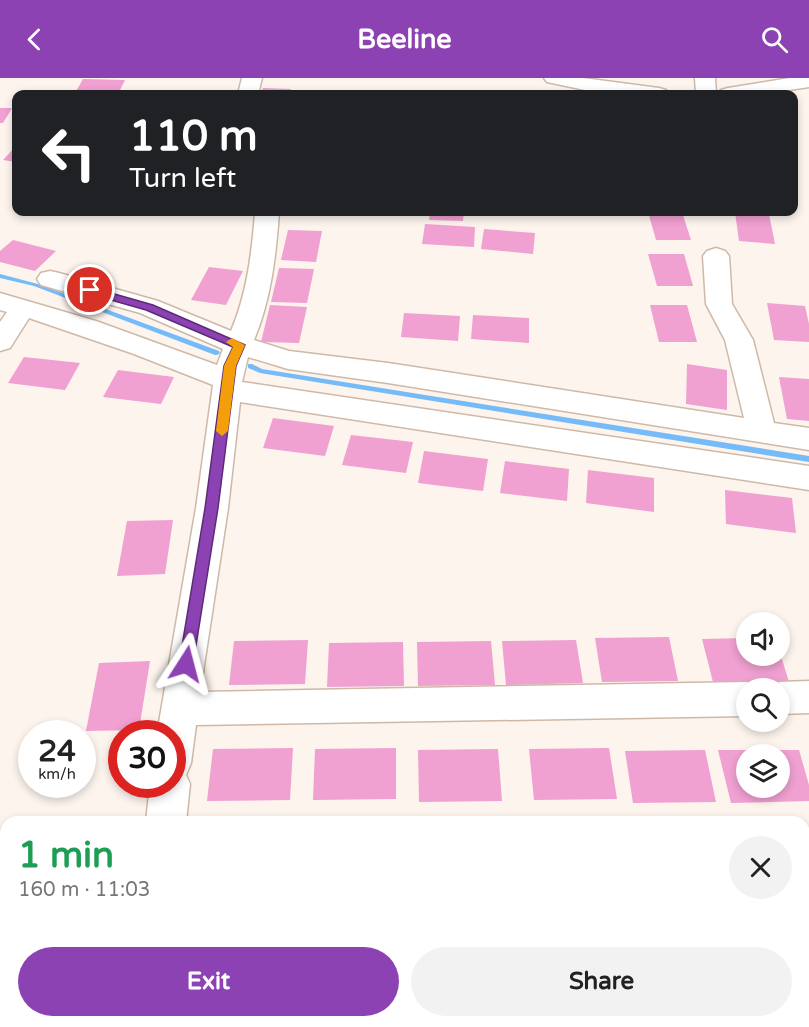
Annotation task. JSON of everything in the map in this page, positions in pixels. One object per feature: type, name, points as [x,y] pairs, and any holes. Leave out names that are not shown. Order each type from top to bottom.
[{"type":"street","points":[[554,78],[617,90]]},
{"type":"street","points":[[753,90],[809,81]]},
{"type":"street","points":[[178,720],[210,520],[230,366],[251,315],[264,254],[267,216]]},
{"type":"street","points":[[716,256],[719,304],[739,340],[762,432]]},
{"type":"street","points":[[50,279],[149,308],[239,345],[288,360],[388,373],[809,439]]},
{"type":"street","points":[[0,342],[12,305],[165,353],[228,385],[809,478]]},
{"type":"street","points":[[790,698],[809,697]]},
{"type":"street","points":[[179,709],[736,699]]},
{"type":"street","points":[[167,816],[169,798]]},
{"type":"building","points":[[83,79],[125,80],[120,90],[77,90]]},
{"type":"building","points":[[263,88],[291,89],[291,90],[262,90]]},
{"type":"building","points":[[0,108],[12,108],[3,123],[0,123]]},
{"type":"building","points":[[12,150],[12,161],[3,160]]},
{"type":"building","points":[[430,216],[464,216],[463,221],[429,220]]},
{"type":"building","points":[[649,216],[683,216],[691,240],[656,240]]},
{"type":"building","points":[[736,216],[769,216],[775,244],[739,241]]},
{"type":"building","points":[[425,224],[475,227],[474,247],[422,244]]},
{"type":"building","points":[[484,229],[535,233],[533,254],[481,249]]},
{"type":"building","points":[[288,230],[322,231],[316,262],[281,260]]},
{"type":"building","points":[[13,240],[56,251],[35,271],[0,262],[0,251]]},
{"type":"building","points":[[648,254],[684,254],[693,286],[657,286]]},
{"type":"building","points":[[209,267],[243,271],[226,305],[191,300]]},
{"type":"building","points":[[279,268],[314,269],[307,303],[271,302]]},
{"type":"building","points":[[767,303],[805,306],[809,324],[809,342],[774,340]]},
{"type":"building","points":[[270,305],[307,307],[299,343],[261,342]]},
{"type":"building","points":[[650,305],[687,305],[697,342],[659,342]]},
{"type":"building","points":[[404,313],[460,316],[458,341],[401,337]]},
{"type":"building","points":[[473,315],[529,318],[529,343],[471,339]]},
{"type":"building","points":[[24,357],[80,363],[65,390],[8,383]]},
{"type":"building","points":[[687,364],[727,370],[727,410],[686,404]]},
{"type":"building","points":[[118,370],[174,377],[161,404],[103,397]]},
{"type":"building","points":[[779,377],[809,379],[809,421],[787,419]]},
{"type":"building","points":[[273,418],[334,426],[325,456],[263,448]]},
{"type":"building","points":[[351,435],[413,442],[406,473],[342,465]]},
{"type":"building","points":[[424,451],[488,459],[483,491],[418,483]]},
{"type":"building","points":[[505,461],[569,469],[567,501],[500,493]]},
{"type":"building","points":[[588,470],[654,478],[654,512],[586,503]]},
{"type":"building","points":[[725,490],[792,498],[796,533],[726,524]]},
{"type":"building","points":[[173,520],[165,574],[117,576],[127,521]]},
{"type":"building","points":[[669,637],[678,681],[602,682],[595,638]]},
{"type":"building","points":[[736,638],[736,666],[784,666],[788,678],[736,678],[736,682],[713,682],[702,639]]},
{"type":"building","points":[[308,640],[305,684],[229,685],[234,641]]},
{"type":"building","points":[[576,640],[583,683],[506,685],[502,641]]},
{"type":"building","points":[[491,641],[495,685],[418,686],[417,642]]},
{"type":"building","points":[[403,642],[404,686],[327,687],[329,643]]},
{"type":"building","points":[[150,661],[141,720],[108,720],[108,731],[96,731],[96,720],[88,720],[99,663]]},
{"type":"building","points":[[293,748],[290,800],[207,801],[213,749]]},
{"type":"building","points":[[396,748],[396,799],[313,800],[315,749]]},
{"type":"building","points":[[609,748],[617,799],[534,800],[529,749]]},
{"type":"building","points":[[498,749],[502,801],[419,802],[418,750]]},
{"type":"building","points":[[705,750],[716,802],[633,803],[625,751]]},
{"type":"building","points":[[718,750],[736,750],[736,798],[790,798],[790,750],[799,750],[809,785],[809,801],[731,803]]},
{"type":"waterway","points":[[0,276],[36,285],[217,353]]},
{"type":"waterway","points":[[250,366],[260,371],[809,459]]},
{"type":"slow traffic","points":[[222,431],[230,366],[239,345],[232,342]]},
{"type":"route","points":[[90,290],[149,308],[239,345],[230,366],[212,508],[186,664]]}]
